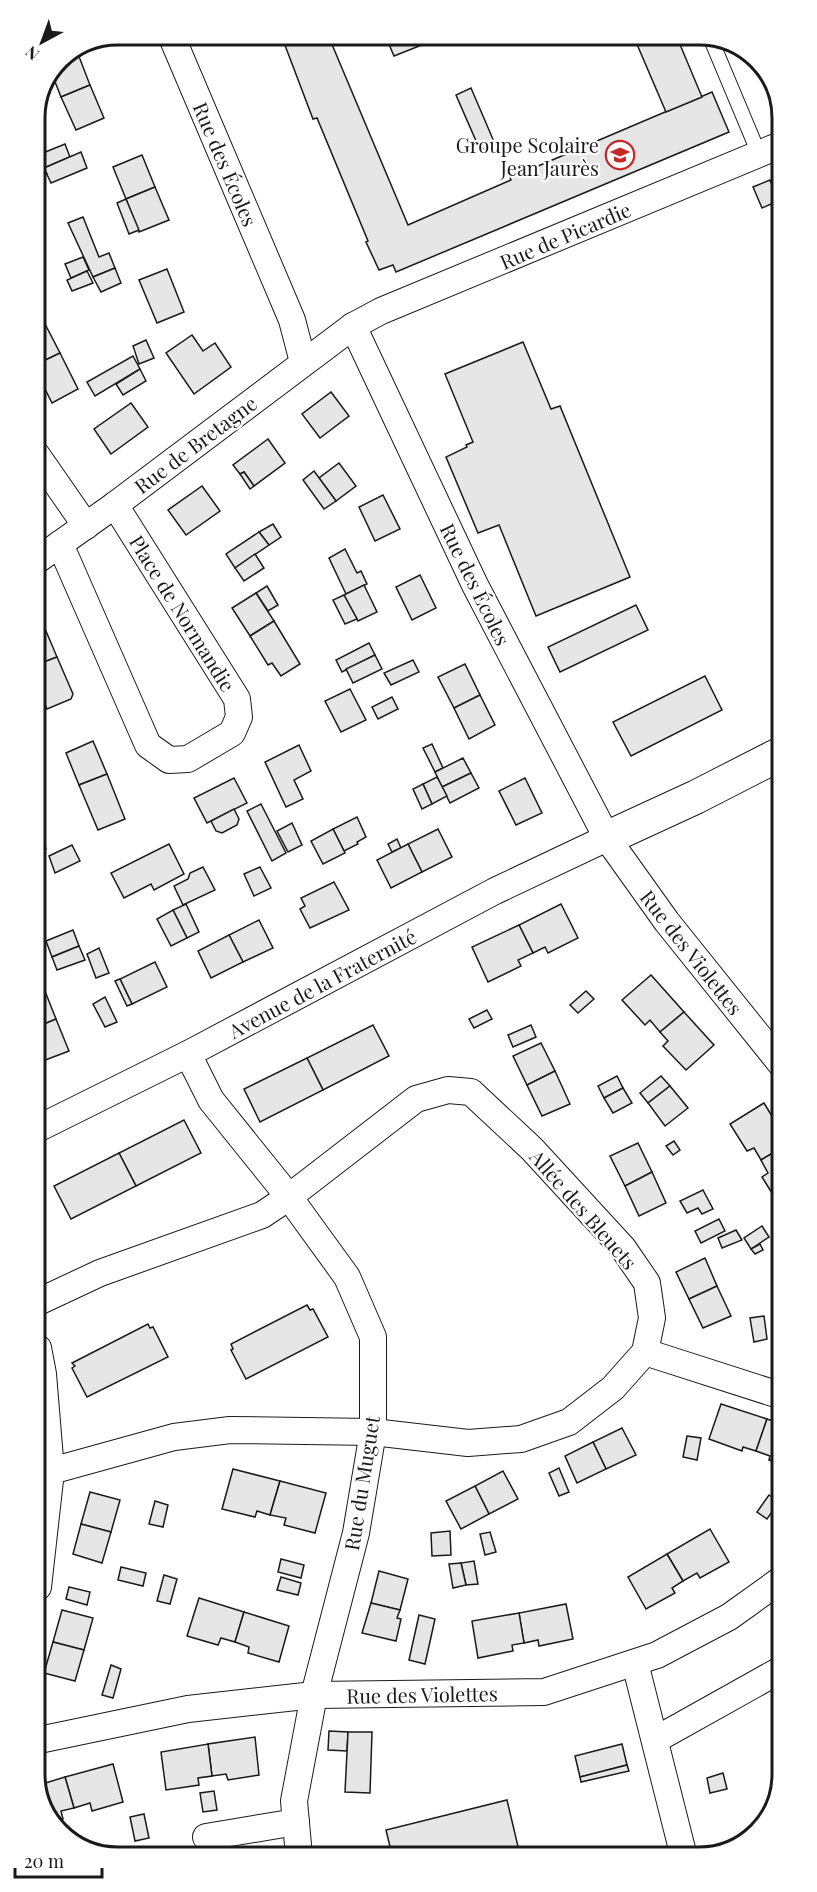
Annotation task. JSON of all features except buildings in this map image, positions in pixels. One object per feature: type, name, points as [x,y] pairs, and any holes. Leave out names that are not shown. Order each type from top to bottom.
[{"type":"street","name":"Rue des Écoles","points":[[176,45],[292,320],[303,362]]},
{"type":"street","name":"Rue de Picardie","points":[[353,326],[381,311],[768,150]]},
{"type":"street","name":"Rue des Écoles","points":[[353,326],[475,585],[607,838]]},
{"type":"street","name":"Rue de Bretagne","points":[[45,555],[115,505],[353,326]]},
{"type":"street","points":[[45,467],[86,526]]},
{"type":"street","name":"Place de Normandie","points":[[60,544],[148,745],[169,760],[188,759],[232,733],[239,717],[237,699],[115,505]]},
{"type":"street","points":[[607,838],[696,797],[772,758]]},
{"type":"street","name":"Avenue de la Fraternité","points":[[45,1125],[188,1054],[495,891],[607,838]]},
{"type":"street","name":"Rue des Violettes","points":[[607,838],[667,922],[772,1053]]},
{"type":"street","name":"Rue du Muguet","points":[[188,1054],[211,1100],[289,1197],[347,1277],[373,1337],[373,1432],[356,1533],[314,1695],[294,1801],[298,1847]]},
{"type":"street","name":"Allée des Bleuets","points":[[45,1299],[100,1274],[262,1215],[416,1100],[448,1089],[471,1092],[532,1149],[623,1248],[647,1283],[652,1318],[645,1352],[613,1388],[569,1422],[521,1439],[468,1443],[373,1432],[230,1430],[174,1437],[51,1471]]},
{"type":"street","points":[[645,1352],[772,1393]]},
{"type":"street","points":[[45,1424],[51,1471],[45,1525]]},
{"type":"street","name":"Rue des Violettes","points":[[45,1739],[188,1709],[314,1695],[544,1692],[657,1655],[729,1617],[772,1586]]},
{"type":"street","points":[[635,1663],[682,1847]]},
{"type":"street","points":[[655,1740],[772,1675]]},
{"type":"street","points":[[206,1837],[296,1822]]},
{"type":"lane","points":[[715,47],[768,150]]},
{"type":"place","name":"Groupe Scolaire Jean Jaurès","points":[[620,155]]}]
